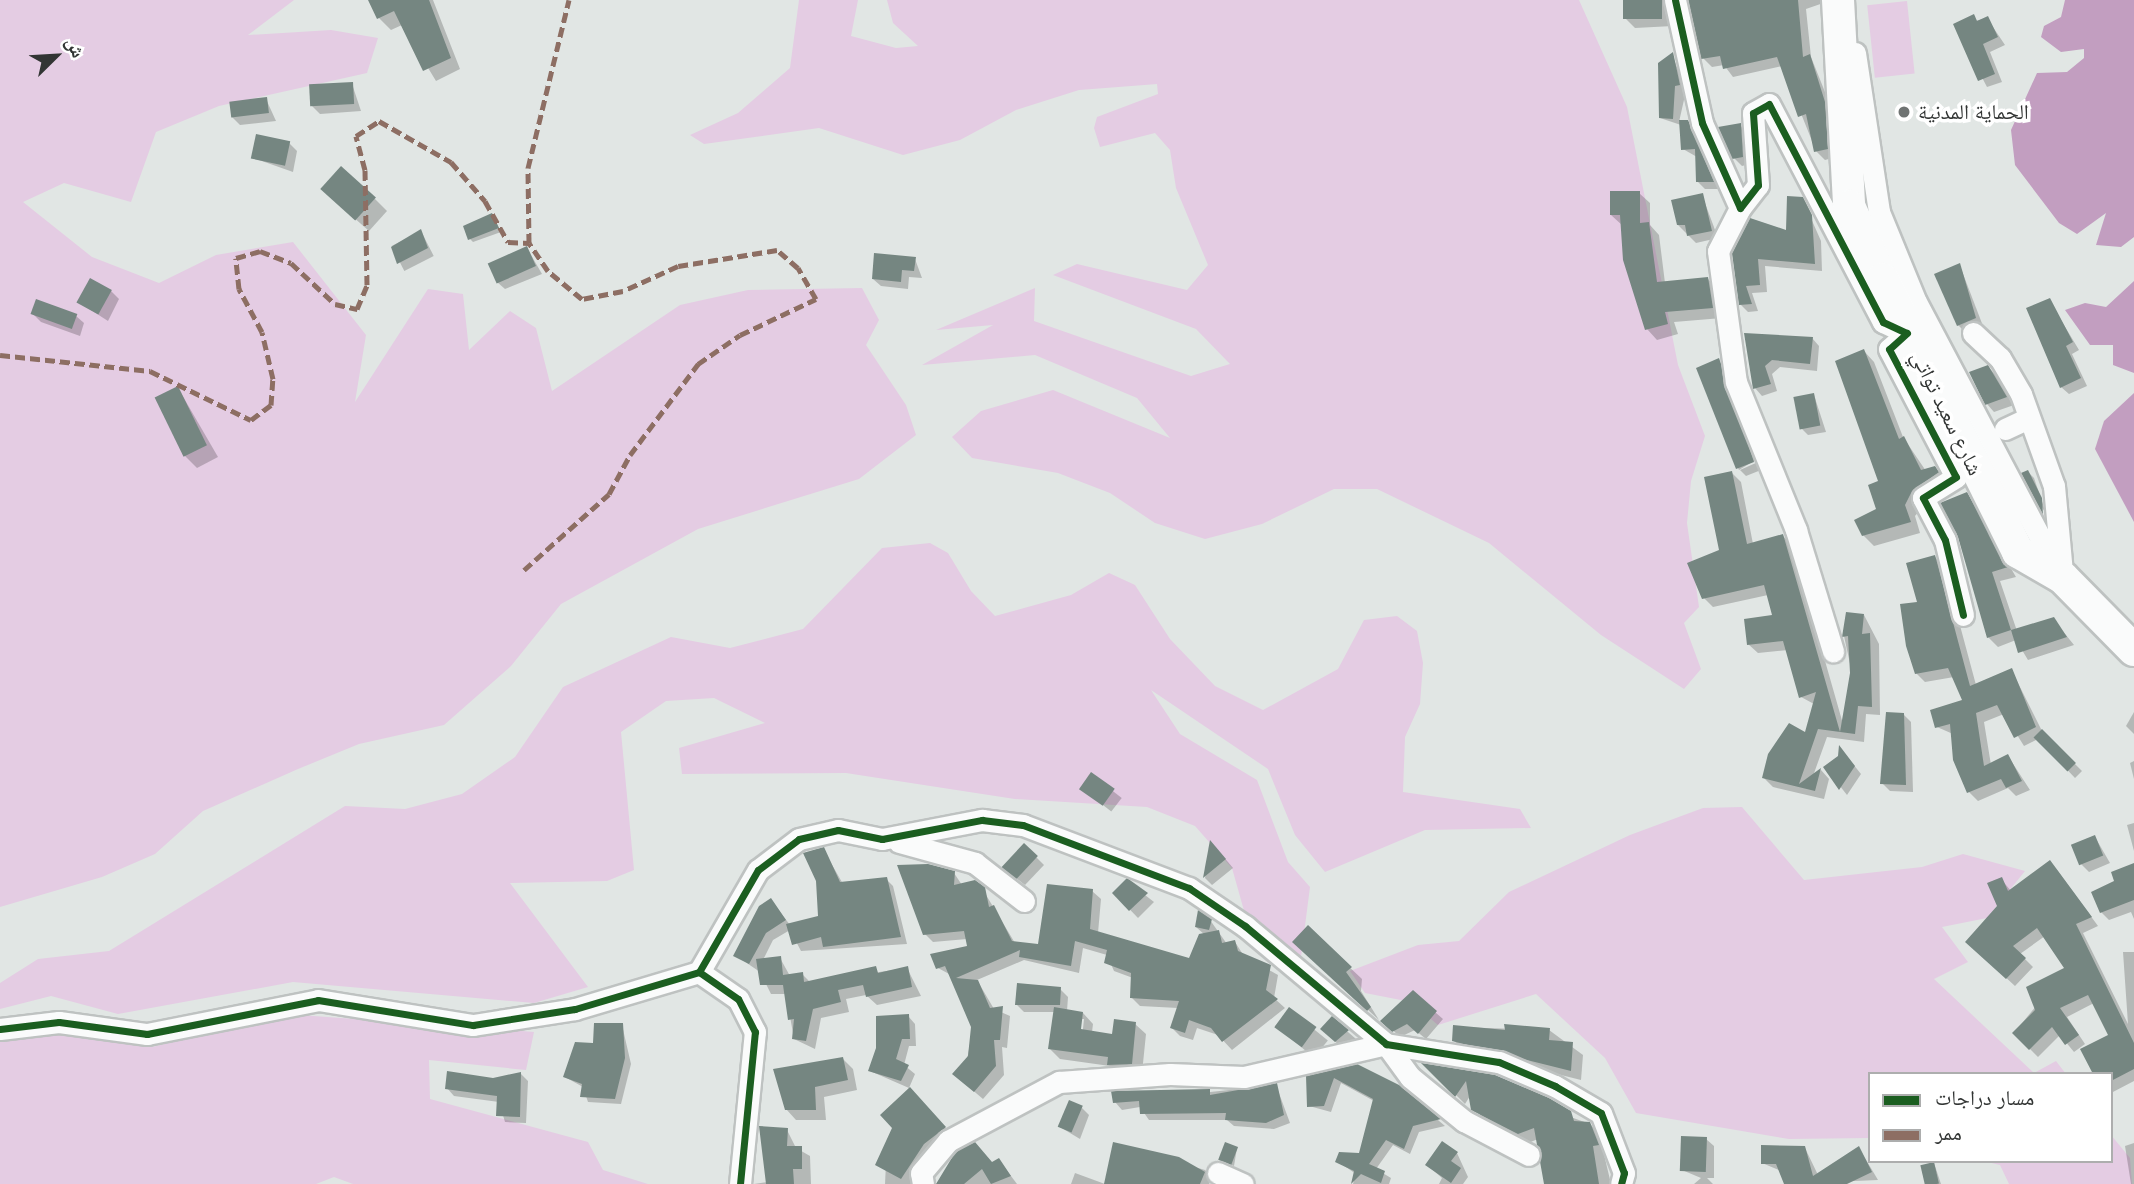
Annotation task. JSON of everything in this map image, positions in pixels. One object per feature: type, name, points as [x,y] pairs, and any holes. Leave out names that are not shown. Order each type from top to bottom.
[{"type":"main road","name":"شارع سعيد تواتي","points":[[1839,0],[1849,206],[1908,333],[2018,552],[2063,578],[2134,650]]},
{"type":"street","points":[[1675,0],[1702,122],[1740,208]]},
{"type":"street","points":[[1848,0],[1879,212],[1916,302],[2036,540],[2063,578]]},
{"type":"street","points":[[1833,651],[1796,530],[1736,382],[1718,251],[1740,208],[1758,185],[1753,113],[1769,104],[1883,322],[1908,333],[1889,349],[1956,477],[1923,498],[1945,540],[1962,615]]},
{"type":"street","points":[[1973,333],[2000,358],[2029,418],[2054,486],[2063,578]]},
{"type":"street","points":[[2005,429],[2029,418]]},
{"type":"street","points":[[882,839],[982,820],[1023,825],[1189,888],[1245,926],[1386,1044],[1410,1077],[1464,1121],[1529,1155]]},
{"type":"street","points":[[0,1029],[59,1022],[147,1034],[318,1000],[473,1025],[575,1009],[699,972],[758,870],[799,839],[838,830],[943,849],[975,863],[1024,901]]},
{"type":"street","points":[[699,972],[738,999],[755,1032],[740,1184]]},
{"type":"street","points":[[923,1184],[921,1173],[948,1140],[1059,1082],[1170,1074],[1244,1077],[1386,1044],[1499,1062],[1601,1113],[1624,1173],[1621,1184]]},
{"type":"street","points":[[1218,1173],[1243,1184]]},
{"type":"shaded area","points":[[0,0],[294,0],[248,35],[331,30],[378,38],[367,73],[219,106],[156,132],[131,202],[64,183],[23,202],[92,257],[159,283],[216,255],[293,242],[366,335],[355,402],[428,289],[463,294],[469,350],[510,311],[536,328],[552,391],[680,305],[748,290],[862,288],[879,320],[866,345],[906,405],[916,435],[859,479],[698,529],[561,604],[511,666],[444,725],[359,744],[298,769],[203,811],[155,854],[102,877],[0,907]]},
{"type":"shaded area","points":[[799,0],[858,0],[851,36],[896,48],[918,46],[893,23],[887,0],[1579,0],[1627,107],[1678,365],[1705,436],[1691,481],[1687,523],[1699,607],[1684,623],[1701,669],[1684,689],[1601,635],[1489,543],[1377,489],[1334,489],[1262,524],[1205,539],[1155,523],[1110,493],[1058,473],[972,458],[952,437],[981,411],[1053,390],[1170,438],[1137,398],[1035,355],[922,365],[993,325],[936,330],[1035,288],[1034,321],[1191,376],[1230,364],[1196,329],[1053,275],[1077,264],[1187,290],[1208,265],[1176,188],[1170,150],[1155,133],[1100,147],[1094,128],[1097,117],[1158,94],[1157,84],[1079,90],[1016,110],[960,140],[903,155],[819,128],[704,144],[690,135],[738,113],[790,68]]},
{"type":"shaded area","points":[[2065,0],[2134,0],[2134,237],[2121,247],[2096,245],[2106,213],[2077,234],[2059,223],[2015,165],[2011,130],[2037,73],[2067,72],[2084,58],[2084,49],[2061,52],[2041,37],[2044,26],[2061,17]]},
{"type":"shaded area","points":[[1907,1],[1915,74],[1875,78],[1867,5]]},
{"type":"shaded area","points":[[2134,281],[2134,373],[2113,365],[2113,345],[2090,345],[2065,310],[2085,303],[2106,307]]},
{"type":"shaded area","points":[[2134,393],[2134,522],[2095,449],[2104,421]]},
{"type":"shaded area","points":[[930,543],[948,553],[971,591],[995,616],[1071,595],[1109,573],[1135,585],[1170,639],[1215,686],[1263,710],[1338,669],[1364,620],[1397,616],[1417,631],[1423,663],[1420,704],[1405,737],[1403,792],[1520,809],[1531,828],[1425,830],[1325,872],[1295,835],[1268,769],[1151,690],[1180,734],[1257,780],[1288,862],[1310,887],[1301,957],[1285,957],[1250,932],[1232,868],[1195,826],[1147,807],[1015,799],[846,773],[682,774],[679,748],[765,723],[714,698],[666,701],[621,732],[634,870],[607,881],[510,883],[588,987],[534,1003],[293,982],[118,1014],[51,996],[0,1009],[0,983],[38,959],[109,951],[345,806],[405,809],[462,794],[515,757],[563,687],[671,637],[730,648],[803,629],[882,548]]},
{"type":"shaded area","points":[[1742,807],[1804,880],[1922,867],[1963,854],[2025,871],[1987,918],[1942,927],[1968,962],[1934,979],[2033,1072],[1868,1072],[1868,1138],[1789,1139],[1636,1113],[1605,1058],[1536,994],[1438,1025],[1411,1002],[1365,993],[1350,971],[1418,945],[1459,941],[1509,892],[1630,835],[1703,808]]},
{"type":"shaded area","points":[[286,1014],[534,1032],[526,1070],[429,1060],[430,1099],[588,1142],[603,1170],[648,1184],[353,1184],[334,1177],[316,1184],[0,1184],[0,1040],[48,1029],[152,1047]]},
{"type":"shaded area","points":[[2056,1061],[2064,1072],[2036,1072]]},
{"type":"shaded area","points":[[2113,1137],[2130,1158],[2132,1184],[2009,1184],[2000,1165],[1992,1163],[2113,1163]]},
{"type":"building","points":[[368,0],[429,0],[451,58],[423,71],[394,11],[377,19]]},
{"type":"building","points":[[1623,0],[1662,0],[1662,19],[1623,19]]},
{"type":"building","points":[[1688,0],[1798,0],[1803,57],[1810,54],[1825,102],[1828,149],[1814,152],[1806,114],[1798,117],[1777,57],[1723,69],[1720,56],[1701,59]]},
{"type":"building","points":[[1974,14],[1977,21],[1988,16],[1998,37],[1983,44],[1995,74],[1978,81],[1953,24]]},
{"type":"building","points":[[1673,52],[1680,85],[1675,86],[1673,119],[1659,118],[1658,63]]},
{"type":"building","points":[[353,82],[354,104],[310,106],[309,84]]},
{"type":"building","points":[[267,97],[269,113],[231,118],[229,102]]},
{"type":"building","points":[[1679,120],[1688,120],[1714,182],[1696,182],[1695,149],[1681,150]]},
{"type":"building","points":[[1741,123],[1743,157],[1732,159],[1718,127]]},
{"type":"building","points":[[256,134],[290,141],[285,166],[251,158]]},
{"type":"building","points":[[341,166],[376,197],[355,220],[320,189]]},
{"type":"building","points":[[1610,191],[1640,191],[1640,223],[1649,222],[1657,282],[1708,277],[1713,308],[1665,312],[1668,324],[1645,330],[1623,260],[1620,215],[1610,215]]},
{"type":"building","points":[[1703,193],[1712,231],[1687,236],[1685,225],[1677,225],[1671,200]]},
{"type":"building","points":[[1787,196],[1803,197],[1812,215],[1815,264],[1758,259],[1760,285],[1746,286],[1752,304],[1739,305],[1732,253],[1750,218],[1786,230]]},
{"type":"building","points":[[492,213],[499,228],[468,240],[463,226]]},
{"type":"building","points":[[421,229],[428,248],[397,264],[391,247]]},
{"type":"building","points":[[527,246],[536,266],[497,284],[488,263]]},
{"type":"building","points":[[874,253],[916,257],[914,271],[902,270],[901,282],[872,279]]},
{"type":"building","points":[[1960,263],[1976,318],[1957,326],[1934,274]]},
{"type":"building","points":[[90,278],[112,290],[98,315],[76,302]]},
{"type":"building","points":[[2050,298],[2073,342],[2066,346],[2081,378],[2060,388],[2026,308]]},
{"type":"building","points":[[36,299],[77,314],[72,329],[31,314]]},
{"type":"building","points":[[1744,333],[1813,337],[1810,364],[1772,360],[1765,366],[1771,384],[1753,389]]},
{"type":"building","points":[[1864,349],[1899,439],[1904,436],[1921,470],[1935,466],[1939,472],[1912,491],[1905,505],[1911,522],[1862,536],[1854,520],[1876,509],[1868,485],[1878,481],[1835,361]]},
{"type":"building","points":[[1719,358],[1754,462],[1736,469],[1696,368]]},
{"type":"building","points":[[1988,365],[2007,397],[1985,405],[1969,372]]},
{"type":"building","points":[[178,386],[207,445],[184,457],[155,397]]},
{"type":"building","points":[[1814,393],[1820,425],[1800,429],[1793,397]]},
{"type":"building","points":[[2028,470],[2042,498],[2043,515],[2021,473]]},
{"type":"building","points":[[1732,471],[1747,544],[1783,534],[1840,732],[1818,729],[1799,784],[1821,768],[1815,791],[1762,778],[1768,754],[1789,723],[1805,732],[1816,692],[1799,698],[1783,641],[1747,645],[1744,619],[1772,615],[1764,585],[1702,599],[1687,563],[1719,550],[1704,477]]},
{"type":"building","points":[[1967,492],[2008,567],[1992,572],[2011,630],[1987,638],[1958,537],[1940,503]]},
{"type":"building","points":[[1935,555],[1970,686],[2012,668],[2036,727],[2014,738],[1997,705],[1976,713],[1984,766],[2008,754],[2022,781],[2006,788],[2001,779],[1967,793],[1953,760],[1950,724],[1935,728],[1930,710],[1962,700],[1948,668],[1915,674],[1906,646],[1900,604],[1917,602],[1906,563]]},
{"type":"building","points":[[1846,612],[1864,614],[1862,634],[1870,633],[1872,707],[1858,706],[1855,734],[1840,732],[1850,673],[1848,636],[1842,637]]},
{"type":"building","points":[[2054,617],[2067,637],[2018,653],[2011,630]]},
{"type":"building","points":[[1886,712],[1904,713],[1906,785],[1880,784]]},
{"type":"building","points":[[2042,729],[2076,763],[2067,771],[2034,737]]},
{"type":"building","points":[[1839,745],[1855,766],[1839,790],[1823,767],[1838,756]]},
{"type":"building","points":[[1091,772],[1115,789],[1103,806],[1079,789]]},
{"type":"building","points":[[2095,835],[2103,855],[2079,865],[2071,845]]},
{"type":"building","points":[[1210,840],[1226,859],[1203,878]]},
{"type":"building","points":[[1024,843],[1038,856],[1015,880],[1001,867]]},
{"type":"building","points":[[824,847],[840,882],[887,877],[901,937],[823,947],[821,937],[792,945],[786,924],[818,916],[816,881],[803,853]]},
{"type":"building","points":[[2050,860],[2092,917],[2076,924],[2134,1043],[2134,1069],[2113,1080],[2113,1072],[2092,1072],[2080,1049],[2108,1035],[2088,995],[2060,1008],[2079,1035],[2065,1045],[2052,1027],[2029,1050],[2012,1033],[2035,1010],[2026,987],[2064,968],[2037,928],[2013,946],[2026,958],[2006,979],[1965,942],[1997,906],[1987,883],[2002,877],[2008,891]]},
{"type":"building","points":[[2134,863],[2134,900],[2100,913],[2091,892],[2114,881],[2111,872]]},
{"type":"building","points":[[928,864],[955,871],[954,885],[975,880],[985,887],[989,907],[994,905],[1012,941],[1038,944],[1047,884],[1093,889],[1090,929],[1189,958],[1199,934],[1219,930],[1222,943],[1235,940],[1238,951],[1271,965],[1266,990],[1278,999],[1222,1042],[1211,1028],[1189,1020],[1185,1033],[1170,1028],[1179,1001],[1130,998],[1131,973],[1104,963],[1107,950],[1075,941],[1071,966],[1019,957],[1020,950],[956,978],[978,980],[990,1008],[1003,1006],[1000,1040],[994,1040],[996,1066],[974,1092],[952,1074],[968,1056],[971,1027],[945,966],[936,969],[930,954],[967,946],[964,931],[923,935],[897,865]]},
{"type":"building","points":[[1127,878],[1148,893],[1129,911],[1112,893]]},
{"type":"building","points":[[771,898],[786,920],[766,933],[749,964],[733,956],[759,906]]},
{"type":"building","points":[[1198,910],[1212,919],[1209,930],[1195,927]]},
{"type":"building","points":[[1308,925],[1352,967],[1346,972],[1371,1007],[1367,1011],[1292,942]]},
{"type":"building","points":[[781,956],[783,975],[803,972],[804,982],[876,966],[878,973],[908,966],[912,987],[866,997],[863,985],[838,990],[841,1002],[813,1009],[806,1041],[792,1039],[794,1019],[788,1020],[783,985],[760,985],[756,959]]},
{"type":"building","points":[[1017,983],[1061,987],[1060,1005],[1015,1005]]},
{"type":"building","points":[[1413,990],[1437,1011],[1418,1034],[1407,1024],[1392,1032],[1380,1021]]},
{"type":"building","points":[[1054,1007],[1083,1012],[1081,1029],[1112,1034],[1114,1019],[1136,1022],[1132,1064],[1107,1065],[1108,1057],[1048,1049]]},
{"type":"building","points":[[1289,1007],[1317,1027],[1302,1047],[1274,1027]]},
{"type":"building","points":[[909,1014],[910,1039],[902,1039],[896,1059],[909,1065],[901,1081],[868,1071],[876,1048],[876,1016]]},
{"type":"building","points":[[1332,1016],[1349,1030],[1335,1042],[1320,1029]]},
{"type":"building","points":[[594,1023],[623,1023],[625,1058],[615,1099],[580,1097],[582,1084],[563,1077],[575,1042],[593,1043]]},
{"type":"building","points":[[1504,1024],[1550,1028],[1549,1040],[1573,1042],[1571,1071],[1452,1041],[1453,1025],[1505,1030]]},
{"type":"building","points":[[843,1057],[848,1080],[815,1087],[816,1110],[785,1110],[773,1069]]},
{"type":"building","points":[[1421,1063],[1495,1075],[1549,1098],[1571,1111],[1574,1121],[1590,1122],[1599,1145],[1593,1146],[1599,1184],[1544,1184],[1534,1128],[1518,1134],[1471,1110],[1466,1081],[1455,1097]]},
{"type":"building","points":[[1357,1064],[1399,1085],[1441,1119],[1413,1126],[1404,1149],[1386,1140],[1369,1164],[1385,1171],[1381,1183],[1361,1174],[1351,1184],[1354,1171],[1335,1162],[1339,1152],[1359,1153],[1373,1099],[1334,1078],[1324,1106],[1307,1107],[1306,1076]]},
{"type":"building","points":[[447,1071],[493,1078],[521,1072],[520,1117],[496,1116],[497,1096],[445,1089]]},
{"type":"building","points":[[1277,1083],[1284,1115],[1266,1123],[1225,1120],[1226,1113],[1140,1114],[1139,1101],[1113,1103],[1111,1091],[1210,1089],[1210,1095]]},
{"type":"building","points":[[910,1087],[946,1127],[924,1144],[901,1179],[875,1165],[892,1128],[880,1115]]},
{"type":"building","points":[[1069,1100],[1083,1106],[1071,1133],[1058,1127]]},
{"type":"building","points":[[759,1126],[788,1128],[787,1146],[802,1146],[802,1169],[793,1169],[794,1184],[766,1184]]},
{"type":"building","points":[[1681,1136],[1707,1137],[1706,1172],[1680,1171]]},
{"type":"building","points":[[1442,1141],[1458,1152],[1451,1161],[1461,1168],[1451,1183],[1425,1165]]},
{"type":"building","points":[[975,1142],[992,1162],[999,1158],[1011,1176],[991,1184],[982,1169],[964,1184],[936,1184],[956,1151]]},
{"type":"building","points":[[1113,1142],[1179,1157],[1205,1172],[1200,1184],[1104,1184]]},
{"type":"building","points":[[1225,1142],[1238,1147],[1231,1165],[1218,1160]]},
{"type":"building","points":[[1761,1145],[1805,1146],[1813,1176],[1859,1146],[1872,1172],[1847,1184],[1784,1184],[1776,1164],[1761,1164]]},
{"type":"building","points":[[1934,1163],[1939,1183],[1925,1184],[1920,1165]]},
{"type":"marked path","points":[[0,355],[150,371],[251,420],[271,405],[273,379],[262,332],[239,289],[236,258],[260,251],[291,263],[335,304],[357,309],[367,285],[365,170],[356,136],[379,121],[451,162],[485,201],[508,242],[529,243],[528,168],[569,0]]},
{"type":"marked path","points":[[524,570],[609,494],[630,455],[698,364],[740,335],[816,299],[798,268],[777,250],[678,266],[623,291],[582,299],[548,271],[529,243]]},
{"type":"cycle path","points":[[1675,0],[1702,123],[1740,208],[1758,185],[1753,113],[1769,104],[1883,322],[1907,333],[1889,349],[1956,477],[1923,498],[1945,540],[1963,615]]},
{"type":"cycle path","points":[[740,1184],[755,1032],[738,999],[699,972],[758,870],[799,839],[838,830],[882,839],[982,820],[1023,825],[1189,888],[1245,926],[1386,1044],[1499,1062],[1555,1086],[1601,1113],[1624,1173],[1621,1184]]},
{"type":"cycle path","points":[[0,1029],[59,1022],[147,1034],[318,1000],[473,1025],[575,1009],[699,972]]},
{"type":"place","name":"الحماية المدنية","points":[[1904,112]]}]
